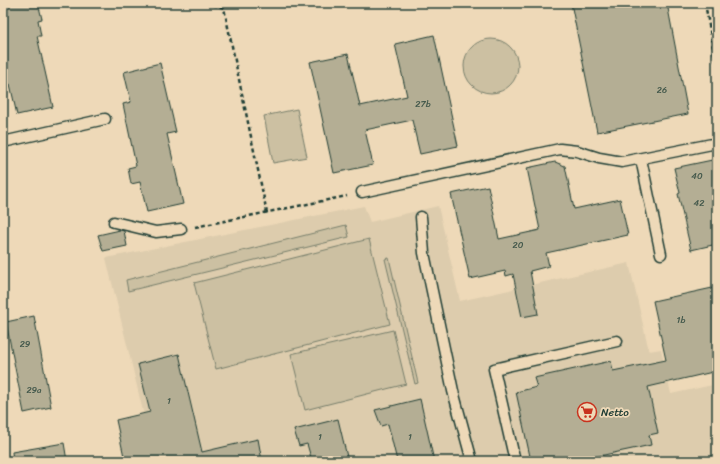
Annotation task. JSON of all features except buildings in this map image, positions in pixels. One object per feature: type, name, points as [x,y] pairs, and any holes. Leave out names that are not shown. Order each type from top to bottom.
[{"type":"lane","points":[[3,142],[105,119]]},
{"type":"lane","points":[[362,192],[560,149],[577,151],[599,158],[622,162],[717,144]]},
{"type":"lane","points":[[641,159],[661,254]]},
{"type":"lane","points":[[421,217],[424,253],[454,391],[472,461]]},
{"type":"lane","points":[[114,222],[156,232],[181,229]]},
{"type":"lane","points":[[515,461],[494,369],[617,341]]},
{"type":"path","points":[[705,3],[717,70]]},
{"type":"path","points":[[213,5],[224,8],[267,213]]},
{"type":"path","points":[[181,229],[267,213],[362,192]]},
{"type":"shaded area","points":[[491,39],[501,41],[510,47],[516,56],[518,66],[516,76],[510,85],[501,91],[491,93],[481,91],[472,85],[466,76],[464,66],[466,56],[472,47],[481,41]]},
{"type":"shaded area","points":[[297,109],[307,157],[273,163],[264,116]]},
{"type":"shaded area","points":[[364,206],[370,222],[438,206],[460,301],[629,263],[649,351],[661,349],[671,394],[717,384],[717,461],[155,461],[106,258]]},
{"type":"shaded area","points":[[346,225],[349,237],[128,291],[126,280]]},
{"type":"shaded area","points":[[369,239],[390,324],[216,369],[194,283]]},
{"type":"shaded area","points":[[389,258],[418,383],[415,384],[385,259]]},
{"type":"shaded area","points":[[393,330],[406,384],[305,410],[291,354]]},
{"type":"place","name":"Netto","points":[[587,412]]}]
